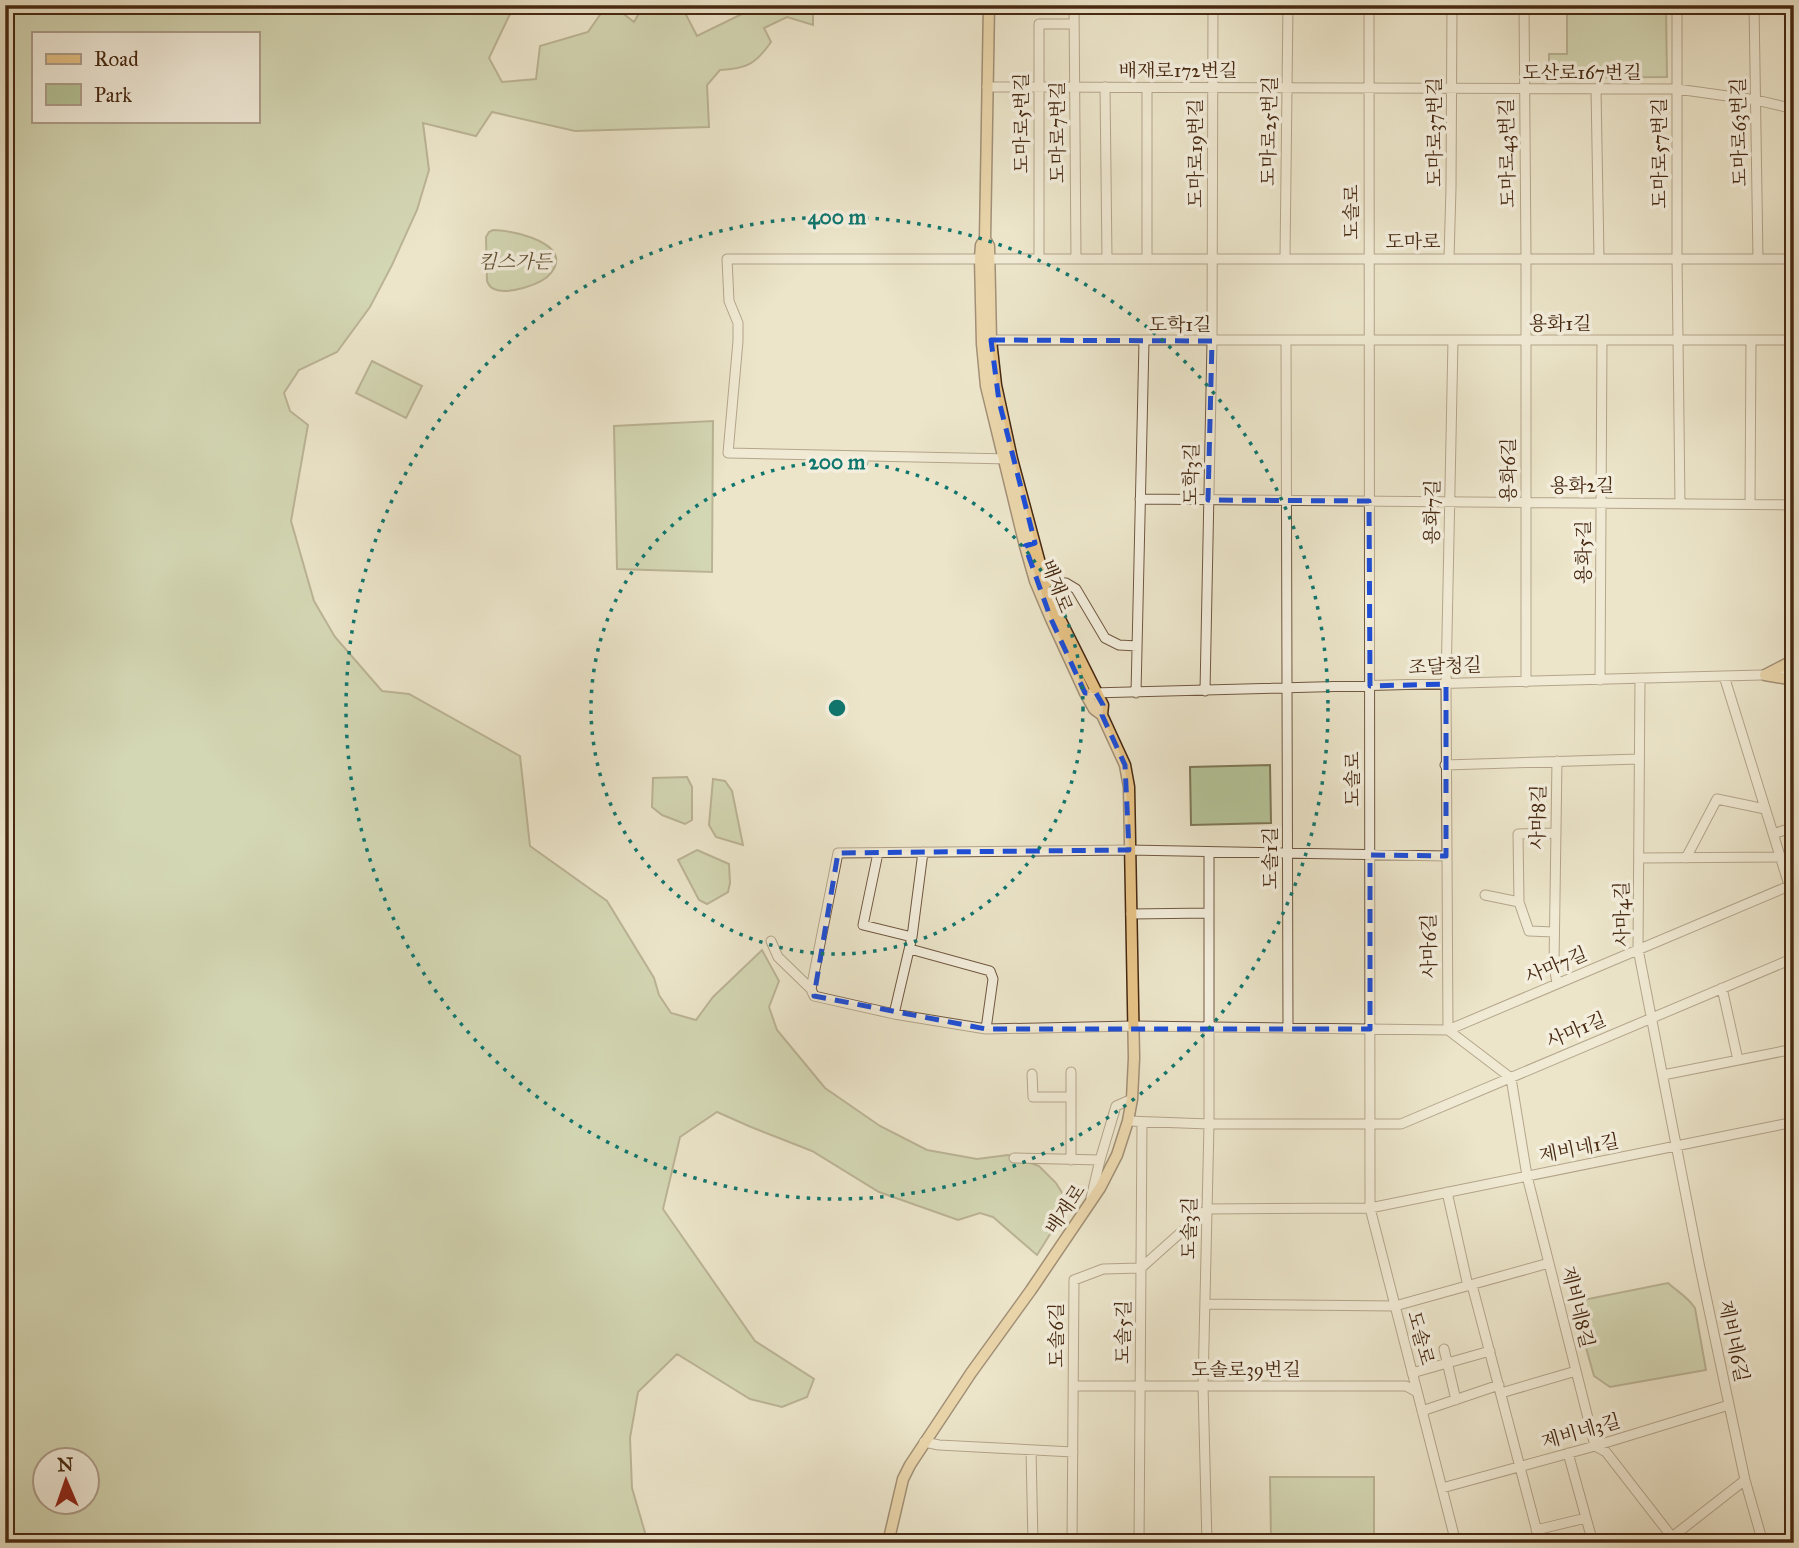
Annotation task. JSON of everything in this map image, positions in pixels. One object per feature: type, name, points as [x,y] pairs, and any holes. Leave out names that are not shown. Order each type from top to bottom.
[{"type":"main road","name":"배재로","points":[[989,5],[985,239],[989,246],[985,258],[982,344],[1040,594],[1091,693]]},
{"type":"main road","name":"배재로","points":[[985,258],[991,340],[991,386]]},
{"type":"main road","name":"배재로","points":[[888,1543],[903,1479],[910,1465],[971,1373],[1089,1206],[1118,1155],[1132,1099],[1129,787],[1125,765],[1102,715],[1094,709],[1091,693],[1030,545]]},
{"type":"main road","points":[[1765,675],[1794,660]]},
{"type":"main road","points":[[1765,675],[1794,680]]},
{"type":"street","name":"도마로7번길","points":[[1074,5],[1076,258]]},
{"type":"street","name":"도마로19번길","points":[[1212,258],[1213,5]]},
{"type":"street","name":"도마로25번길","points":[[1284,258],[1288,5]]},
{"type":"street","name":"도솔로","points":[[1368,5],[1370,1208],[1456,1543]]},
{"type":"street","name":"도마로37번길","points":[[1449,258],[1452,5]]},
{"type":"street","name":"도마로43번길","points":[[1524,5],[1526,258]]},
{"type":"street","name":"도마로57번길","points":[[1678,5],[1679,504]]},
{"type":"street","name":"도마로63번길","points":[[1754,5],[1758,259]]},
{"type":"street","name":"도마로5번길","points":[[1039,258],[1039,24],[1074,24]]},
{"type":"street","name":"배재로172번길","points":[[987,87],[1369,88]]},
{"type":"street","points":[[1105,88],[1107,258]]},
{"type":"street","points":[[1146,258],[1147,88]]},
{"type":"street","name":"도산로167번길","points":[[1369,88],[1677,89],[1756,100],[1794,109]]},
{"type":"street","points":[[1595,89],[1600,258]]},
{"type":"street","name":"도마로","points":[[985,258],[1794,259]]},
{"type":"street","points":[[985,258],[727,259],[729,301],[738,332],[728,453],[1008,459]]},
{"type":"street","name":"도학3길","points":[[1205,691],[1212,258]]},
{"type":"street","name":"용화6길","points":[[1526,258],[1526,682]]},
{"type":"street","name":"도학1길","points":[[991,340],[1369,341]]},
{"type":"street","name":"용화7길","points":[[1446,684],[1453,340]]},
{"type":"street","name":"용화5길","points":[[1600,680],[1602,340]]},
{"type":"street","points":[[1750,504],[1751,340]]},
{"type":"street","name":"용화1길","points":[[1369,341],[1794,340]]},
{"type":"street","points":[[1136,693],[1144,341]]},
{"type":"street","name":"도솔1길","points":[[1286,341],[1288,1028]]},
{"type":"street","name":"용화2길","points":[[1140,499],[1794,505]]},
{"type":"street","points":[[1045,582],[1066,583],[1076,589],[1105,638],[1119,645],[1137,646]]},
{"type":"street","name":"조달청길","points":[[1091,693],[1794,674]]},
{"type":"street","points":[[1724,676],[1794,901]]},
{"type":"street","name":"사마4길","points":[[1640,678],[1638,949],[1677,1145]]},
{"type":"street","name":"사마6길","points":[[1446,684],[1448,1030]]},
{"type":"street","points":[[1557,761],[1639,759]]},
{"type":"street","name":"사마8길","points":[[1445,765],[1557,761],[1554,932],[1557,984]]},
{"type":"street","points":[[1686,859],[1717,799],[1765,809]]},
{"type":"street","points":[[1773,834],[1794,827]]},
{"type":"street","points":[[1554,932],[1529,931],[1519,902],[1518,834],[1556,833]]},
{"type":"street","points":[[811,989],[838,853],[1129,850],[1446,856]]},
{"type":"street","points":[[894,1014],[912,937],[923,852]]},
{"type":"street","name":"도솔3길","points":[[1207,1543],[1203,1386],[1209,1124],[1209,852]]},
{"type":"street","points":[[878,853],[863,925],[912,937]]},
{"type":"street","points":[[1639,859],[1780,857]]},
{"type":"street","name":"사마7길","points":[[811,989],[814,996],[894,1014],[986,1029],[1133,1026],[1448,1030],[1789,886]]},
{"type":"street","points":[[1485,895],[1519,902]]},
{"type":"street","points":[[1131,914],[1209,913]]},
{"type":"street","points":[[771,941],[778,957],[811,989]]},
{"type":"street","points":[[910,948],[990,971],[993,978],[986,1029]]},
{"type":"street","name":"사마1길","points":[[1370,1124],[1401,1124],[1794,958]]},
{"type":"street","points":[[1723,988],[1738,1060]]},
{"type":"street","points":[[1448,1030],[1511,1077],[1527,1176]]},
{"type":"street","points":[[1663,1075],[1794,1049]]},
{"type":"street","name":"배재로","points":[[1071,1072],[1071,1160]]},
{"type":"street","points":[[1032,1074],[1034,1097],[1071,1097]]},
{"type":"street","points":[[1089,1206],[1116,1106],[1132,1099]]},
{"type":"street","points":[[1128,1121],[1370,1124]]},
{"type":"street","name":"제비네1길","points":[[1370,1208],[1794,1122]]},
{"type":"street","name":"도솔5길","points":[[1139,1543],[1143,1123]]},
{"type":"street","name":"제비네6길","points":[[1677,1145],[1745,1480],[1763,1543]]},
{"type":"street","name":"배재로","points":[[1014,1158],[1100,1160]]},
{"type":"street","name":"제비네8길","points":[[1527,1176],[1595,1446]]},
{"type":"street","points":[[1447,1192],[1540,1543]]},
{"type":"street","points":[[1141,1268],[1207,1209],[1370,1208]]},
{"type":"street","points":[[1205,1304],[1395,1306],[1549,1263]]},
{"type":"street","name":"도솔6길","points":[[1072,1543],[1074,1280],[1103,1269],[1141,1268]]},
{"type":"street","points":[[1444,1349],[1456,1400]]},
{"type":"street","points":[[1412,1373],[1490,1351]]},
{"type":"street","points":[[1422,1411],[1576,1371]]},
{"type":"street","name":"도솔로39번길","points":[[1073,1386],[1406,1386],[1417,1392]]},
{"type":"street","name":"제비네3길","points":[[1442,1488],[1595,1446],[1729,1405]]},
{"type":"street","points":[[925,1443],[939,1446],[1073,1452]]},
{"type":"street","points":[[1595,1446],[1606,1452],[1673,1540]]},
{"type":"street","points":[[1031,1450],[1032,1543]]},
{"type":"street","points":[[1568,1453],[1593,1543]]},
{"type":"street","points":[[1655,1543],[1673,1540],[1745,1480]]},
{"type":"street","points":[[1536,1530],[1586,1517]]},
{"type":"street","points":[[888,1543],[903,1543]]},
{"type":"highlighted area","points":[[991,340],[1212,341],[1208,500],[1369,501],[1370,686],[1446,684],[1446,856],[1370,855],[1370,1029],[986,1029],[814,996],[838,853],[1129,850],[1125,765],[1102,715],[1103,705],[1096,693],[1085,693],[1051,619],[1025,546],[1035,543],[999,401]]},
{"type":"green space","points":[[5,5],[518,5],[509,16],[489,58],[502,82],[536,79],[540,46],[588,32],[602,12],[616,8],[634,22],[644,5],[681,5],[697,36],[742,14],[744,5],[813,5],[813,25],[787,17],[764,28],[771,42],[760,56],[744,67],[720,70],[707,85],[709,127],[575,131],[492,112],[476,136],[423,123],[429,170],[417,210],[392,265],[370,307],[337,352],[299,370],[284,393],[290,411],[308,425],[291,521],[314,601],[335,637],[382,691],[409,694],[520,756],[530,846],[607,901],[654,978],[659,995],[671,1013],[696,1020],[713,997],[762,950],[779,981],[769,1007],[777,1030],[825,1088],[880,1126],[927,1150],[977,1159],[1008,1155],[1039,1166],[1056,1183],[1069,1204],[1037,1255],[993,1217],[980,1213],[958,1220],[879,1192],[812,1151],[717,1112],[680,1137],[663,1209],[755,1341],[814,1379],[807,1397],[782,1407],[750,1399],[677,1354],[638,1392],[630,1438],[632,1488],[648,1543],[5,1543]]},
{"type":"green space","points":[[1567,5],[1666,5],[1667,77],[1549,78],[1549,54],[1567,54]]},
{"type":"green space","name":"킴스가든","points":[[493,230],[513,232],[548,246],[555,254],[556,263],[551,273],[524,288],[500,291],[491,287],[487,281],[486,237]]},
{"type":"green space","points":[[372,361],[422,386],[406,418],[356,393]]},
{"type":"green space","points":[[713,421],[712,572],[617,569],[614,426]]},
{"type":"green space","points":[[1270,765],[1271,823],[1191,825],[1190,767]]},
{"type":"green space","points":[[687,777],[692,787],[692,820],[685,824],[662,815],[652,807],[653,778]]},
{"type":"green space","points":[[713,779],[725,781],[732,791],[743,845],[716,837],[709,825]]},
{"type":"green space","points":[[697,850],[729,864],[728,892],[707,904],[699,900],[678,860]]},
{"type":"green space","points":[[1668,1283],[1695,1308],[1706,1370],[1610,1387],[1594,1376],[1573,1302]]},
{"type":"green space","points":[[1270,1477],[1374,1477],[1374,1534],[1271,1540]]}]
